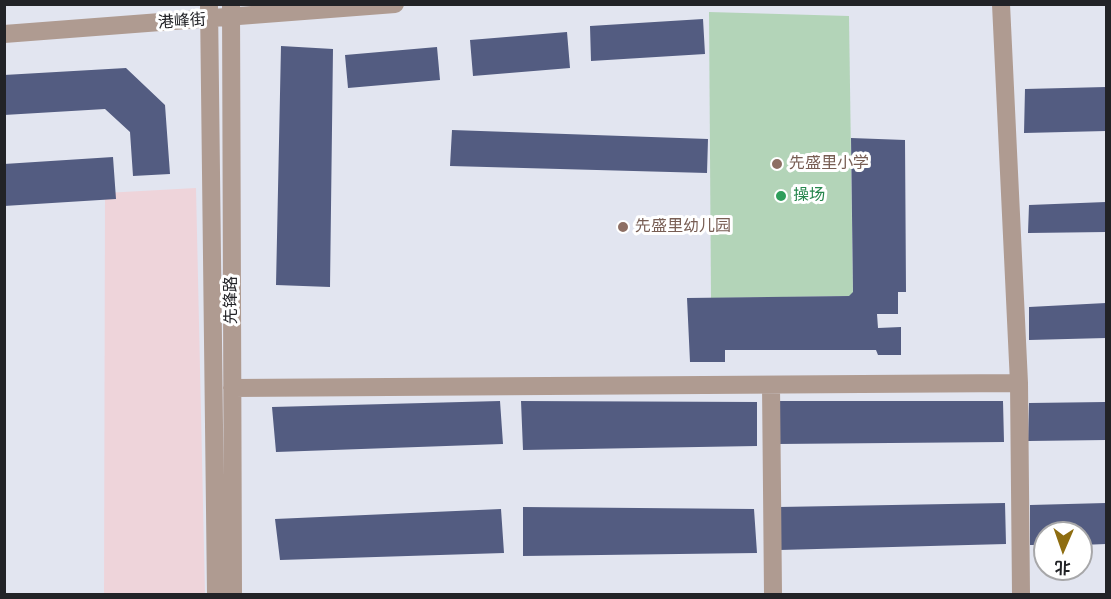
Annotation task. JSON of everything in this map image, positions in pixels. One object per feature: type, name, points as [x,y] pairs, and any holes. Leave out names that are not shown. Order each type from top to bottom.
[{"type":"street","name":"港峰街","points":[[4,34],[209,12],[395,4]]},
{"type":"street","points":[[1001,4],[1019,383],[1020,594]]},
{"type":"street","name":"先锋路","points":[[231,11],[233,594]]},
{"type":"street","points":[[209,12],[216,594]]},
{"type":"street","points":[[232,388],[1019,383]]},
{"type":"street","points":[[771,385],[772,594]]},
{"type":"shaded area","points":[[196,188],[205,594],[104,594],[105,193]]},
{"type":"green space","name":"操场","points":[[709,12],[849,16],[853,296],[711,298]]},
{"type":"building","points":[[703,19],[705,54],[591,61],[590,26]]},
{"type":"building","points":[[567,32],[570,68],[473,76],[470,40]]},
{"type":"building","points":[[281,46],[333,49],[330,287],[276,285]]},
{"type":"building","points":[[437,47],[440,80],[348,88],[345,55]]},
{"type":"building","points":[[126,68],[165,105],[170,174],[133,176],[130,132],[105,109],[4,115],[4,75]]},
{"type":"building","points":[[1106,87],[1106,131],[1024,133],[1025,89]]},
{"type":"building","points":[[452,130],[708,139],[707,173],[450,166]]},
{"type":"building","points":[[851,138],[905,140],[906,292],[898,292],[898,314],[877,314],[878,328],[901,327],[901,355],[878,355],[876,350],[725,350],[725,362],[690,362],[687,298],[849,296],[853,292]]},
{"type":"building","points":[[113,157],[116,199],[4,206],[4,164]]},
{"type":"building","points":[[1106,202],[1106,232],[1028,233],[1029,205]]},
{"type":"building","points":[[1106,303],[1106,338],[1029,340],[1029,307]]},
{"type":"building","points":[[500,401],[503,444],[276,452],[272,407]]},
{"type":"building","points":[[521,401],[757,402],[757,446],[523,450]]},
{"type":"building","points":[[778,401],[1003,401],[1004,442],[777,444]]},
{"type":"building","points":[[1106,402],[1106,440],[1028,441],[1029,403]]},
{"type":"building","points":[[1005,503],[1006,544],[779,550],[779,507]]},
{"type":"building","points":[[1106,503],[1106,544],[1093,545],[1093,521],[1033,521],[1033,545],[1030,545],[1030,505]]},
{"type":"building","points":[[523,507],[754,509],[757,553],[523,556]]},
{"type":"building","points":[[501,509],[504,553],[280,560],[275,519]]},
{"type":"place","name":"先盛里小学","points":[[777,164]]},
{"type":"place","name":"操场","points":[[781,196]]},
{"type":"place","name":"先盛里幼儿园","points":[[623,227]]}]
